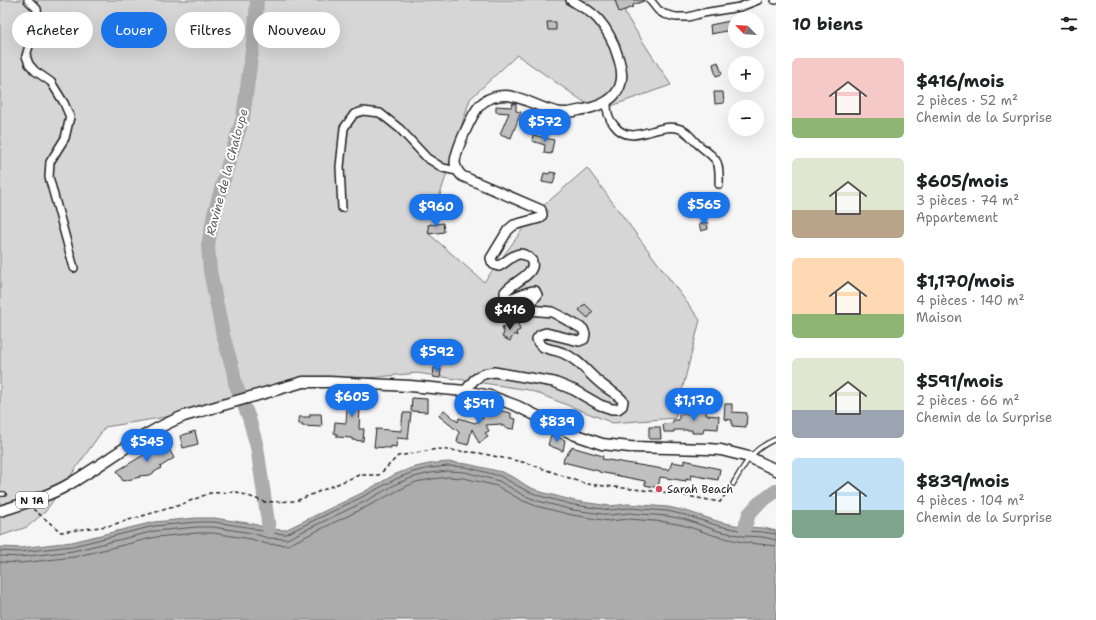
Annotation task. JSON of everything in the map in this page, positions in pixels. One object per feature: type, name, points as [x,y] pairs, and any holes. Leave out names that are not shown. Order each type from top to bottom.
[{"type":"main road","points":[[465,391],[474,380],[483,374],[494,372],[554,382],[574,390],[600,405],[618,409],[622,406],[623,401],[620,397],[599,382],[582,365],[561,352],[542,347],[537,339],[540,335],[546,334],[579,341],[584,339],[585,334],[583,330],[552,312],[529,310],[529,303],[537,295],[535,291],[509,299],[505,296],[505,292],[508,288],[528,274],[532,268],[532,261],[526,255],[519,253],[499,266],[495,266],[492,263],[491,258],[508,230],[514,225],[540,218],[542,215],[541,210],[462,176],[457,171],[455,162],[459,146],[479,106],[484,101],[491,98],[512,96],[555,112],[569,112],[587,109],[607,103],[617,94],[622,82],[622,70],[616,50],[598,20],[588,10],[571,0]]},
{"type":"main road","name":"N 1A","points":[[0,511],[26,503],[64,487],[165,423],[258,394],[303,382],[410,386],[465,391],[490,396],[516,406],[573,434],[602,444],[630,447],[708,448],[751,458],[776,470]]},
{"type":"street","points":[[28,0],[37,9],[38,16],[26,56],[29,64],[35,71],[51,82],[64,103],[70,117],[65,138],[50,162],[49,177],[74,268]]},
{"type":"street","points":[[650,0],[658,10],[664,14],[676,17],[688,17],[740,7],[758,0]]},
{"type":"street","points":[[607,103],[607,113],[619,131],[631,135],[668,127],[685,131],[715,158],[720,169],[719,184]]},
{"type":"street","points":[[342,208],[340,167],[344,128],[354,114],[363,111],[380,113],[400,129],[427,158],[443,168],[457,171]]},
{"type":"lane","points":[[733,484],[751,458],[763,446],[776,439]]},
{"type":"path","points":[[26,503],[60,532],[108,526],[180,505],[210,493],[238,492],[265,502],[296,501],[359,475],[379,475],[398,456],[438,449],[479,453],[527,463],[586,484],[671,492],[720,502],[733,484]]},
{"type":"shaded area","points":[[0,0],[626,0],[625,14],[671,85],[597,111],[517,55],[470,99],[428,233],[484,282],[534,214],[587,168],[700,320],[675,418],[613,423],[529,390],[417,373],[302,385],[172,416],[105,427],[45,512],[27,527],[0,536]]},
{"type":"water","points":[[448,462],[467,464],[502,472],[541,492],[575,501],[610,506],[628,504],[668,507],[720,522],[776,531],[776,620],[0,620],[0,547],[20,548],[72,542],[154,522],[196,518],[214,518],[254,524],[269,529],[285,530],[362,493],[394,475],[411,468]]},
{"type":"building","points":[[615,0],[644,0],[644,1],[619,12]]},
{"type":"building","points":[[728,21],[728,31],[711,34],[710,25]]},
{"type":"building","points":[[547,22],[556,22],[556,30],[548,30]]},
{"type":"building","points":[[718,62],[722,74],[716,76],[713,64]]},
{"type":"building","points":[[714,92],[723,92],[724,103],[715,104]]},
{"type":"building","points":[[513,103],[516,104],[516,111],[521,112],[511,138],[500,134],[509,113],[496,112],[496,106],[511,107]]},
{"type":"building","points":[[528,114],[536,116],[534,120],[537,120],[534,129],[526,127]]},
{"type":"building","points":[[533,135],[554,140],[551,154],[544,153],[545,145],[532,141]]},
{"type":"building","points":[[550,172],[556,173],[553,184],[542,182],[544,173],[549,174]]},
{"type":"building","points":[[698,193],[700,200],[690,204],[688,198]]},
{"type":"building","points":[[707,222],[708,229],[701,231],[699,224]]},
{"type":"building","points":[[443,223],[444,232],[429,234],[428,225]]},
{"type":"building","points":[[585,304],[593,312],[588,318],[579,310]]},
{"type":"building","points":[[518,323],[520,330],[516,332],[517,336],[514,334],[510,341],[502,337],[504,333],[502,327]]},
{"type":"building","points":[[434,368],[441,369],[440,378],[433,377]]},
{"type":"building","points":[[361,396],[372,396],[371,407],[360,407],[359,429],[364,429],[363,441],[352,440],[352,438],[337,437],[337,434],[334,433],[335,422],[346,423],[347,408],[338,407],[339,398],[360,400]]},
{"type":"building","points":[[412,398],[427,399],[427,412],[411,411]]},
{"type":"building","points":[[701,402],[707,403],[706,415],[719,416],[718,429],[704,428],[703,433],[692,433],[692,430],[674,430],[674,432],[664,432],[663,424],[673,423],[673,420],[679,420],[679,414],[693,414],[694,409],[701,409]]},
{"type":"building","points":[[725,404],[732,404],[732,412],[747,413],[746,427],[732,426],[732,420],[724,419]]},
{"type":"building","points":[[490,409],[491,411],[497,410],[511,413],[511,418],[516,419],[514,429],[505,428],[505,426],[501,426],[501,424],[486,425],[489,431],[485,433],[488,437],[479,443],[472,429],[468,445],[457,442],[459,432],[439,416],[444,410],[458,422],[459,418],[475,423],[483,418],[480,413]]},
{"type":"building","points":[[403,413],[411,413],[408,439],[397,438],[396,447],[374,447],[376,429],[401,431]]},
{"type":"building","points":[[310,414],[321,414],[322,427],[302,426],[302,424],[299,424],[299,417],[310,417]]},
{"type":"building","points":[[649,427],[660,427],[661,439],[649,439]]},
{"type":"building","points":[[195,431],[198,444],[183,448],[180,436]]},
{"type":"building","points":[[551,435],[565,440],[563,451],[548,445]]},
{"type":"building","points":[[165,442],[174,458],[150,475],[139,476],[140,477],[123,481],[117,471]]},
{"type":"building","points":[[573,446],[575,448],[603,456],[602,459],[669,470],[672,462],[684,464],[684,460],[693,462],[720,469],[718,480],[691,475],[690,480],[686,479],[686,481],[660,477],[658,488],[645,485],[645,481],[599,472],[563,462],[564,458]]},
{"type":"waterway","name":"Ravine de la Chaloupe","points":[[257,0],[255,28],[243,118],[214,214],[208,245],[210,271],[223,335],[233,370],[235,383],[249,418],[257,447],[269,529]]},
{"type":"waterway","points":[[745,527],[749,514],[758,504],[776,491]]},
{"type":"place","name":"Sarah Beach","points":[[659,489]]}]
